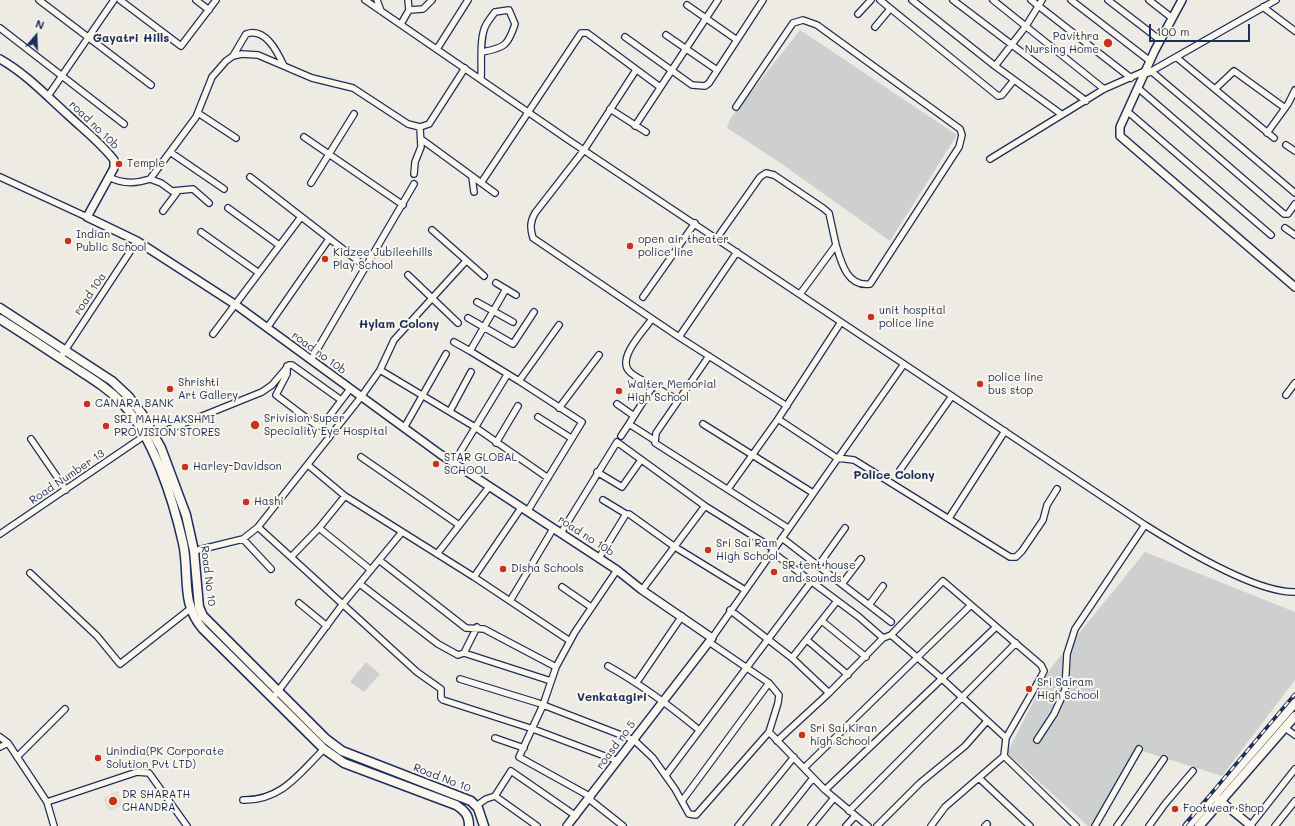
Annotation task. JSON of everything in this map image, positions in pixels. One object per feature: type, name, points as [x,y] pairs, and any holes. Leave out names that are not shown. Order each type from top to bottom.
[{"type":"main road","name":"Road No 10","points":[[0,308],[112,381],[124,392],[142,414],[155,435],[186,515],[194,550],[197,596],[200,611],[210,623],[326,739],[342,751],[471,801],[476,806],[483,819],[484,826]]},
{"type":"main road","name":"Road No 10","points":[[0,319],[106,388],[122,404],[144,436],[153,452],[177,518],[185,552],[190,609],[196,622],[203,630],[324,749],[344,763],[456,805],[465,811],[469,818],[469,826]]},
{"type":"main road","points":[[1199,826],[1218,798],[1295,703]]},
{"type":"main road","points":[[1188,826],[1218,798],[1295,716]]},
{"type":"street","points":[[39,0],[151,85]]},
{"type":"street","points":[[48,96],[114,0]]},
{"type":"street","points":[[120,0],[182,46],[216,0]]},
{"type":"street","points":[[196,0],[209,10]]},
{"type":"street","points":[[365,0],[584,150],[1145,525],[1177,545],[1238,576],[1274,589],[1295,592]]},
{"type":"street","points":[[377,0],[381,11]]},
{"type":"street","points":[[402,24],[409,10],[408,0]]},
{"type":"street","points":[[409,10],[423,9],[432,0]]},
{"type":"street","points":[[437,48],[468,0]]},
{"type":"street","points":[[635,126],[718,0]]},
{"type":"street","points":[[625,37],[692,85],[702,87],[707,85],[762,2],[755,0]]},
{"type":"street","points":[[858,14],[871,0]]},
{"type":"street","points":[[880,0],[998,96],[1002,95],[1014,80]]},
{"type":"street","points":[[912,0],[1014,80],[1061,114]]},
{"type":"street","points":[[953,0],[1086,101]]},
{"type":"street","points":[[993,0],[1104,89]]},
{"type":"street","points":[[1031,0],[1131,78]]},
{"type":"street","points":[[996,66],[1026,26],[1042,0]]},
{"type":"street","points":[[1071,0],[1150,62]]},
{"type":"street","points":[[1108,0],[1160,40]]},
{"type":"street","points":[[1149,0],[1172,18]]},
{"type":"street","points":[[1182,0],[1160,40],[1146,73],[1127,111],[1120,127],[1120,136],[1295,287]]},
{"type":"street","points":[[990,159],[1104,89],[1146,73],[1276,0]]},
{"type":"street","points":[[687,5],[737,40]]},
{"type":"street","points":[[1263,7],[1295,31]]},
{"type":"street","points":[[875,27],[890,9]]},
{"type":"street","points":[[481,78],[482,52],[483,36],[486,24],[495,12],[509,10],[515,24],[508,39],[501,48],[482,52]]},
{"type":"street","points":[[717,238],[760,177],[766,173],[774,175],[827,210],[842,266],[847,274],[859,283],[870,284],[959,147],[962,135],[960,129],[816,25],[803,20],[793,23],[736,107]]},
{"type":"street","points":[[0,28],[124,124]]},
{"type":"street","points":[[233,56],[246,34],[255,32],[261,34],[275,48],[284,66]]},
{"type":"street","points":[[481,183],[583,32],[587,33],[660,87]]},
{"type":"street","points":[[666,35],[717,70]]},
{"type":"street","points":[[150,180],[198,113],[212,77],[226,61],[233,56],[242,54],[258,55],[312,78],[353,88],[408,124],[420,127],[429,124],[465,68]]},
{"type":"street","points":[[1176,57],[1274,138]]},
{"type":"street","name":"road no 10b","points":[[0,59],[10,64],[48,96],[106,150],[114,160],[114,168],[87,218],[138,241],[236,305],[453,464],[617,570],[642,590],[682,616],[710,640]]},
{"type":"street","points":[[636,70],[584,150],[535,213],[531,221],[530,230],[533,238],[679,337],[787,406]]},
{"type":"street","points":[[1215,89],[1234,71],[1285,108]]},
{"type":"street","points":[[1146,73],[1295,193]]},
{"type":"street","points":[[1138,88],[1284,214],[1288,214],[1294,207]]},
{"type":"street","points":[[1267,132],[1285,108],[1295,90]]},
{"type":"street","points":[[610,110],[646,132]]},
{"type":"street","points":[[1127,111],[1271,235]]},
{"type":"street","points":[[198,113],[236,138]]},
{"type":"street","points":[[311,183],[354,114]]},
{"type":"street","points":[[414,174],[415,162],[421,147],[420,127]]},
{"type":"street","points":[[304,137],[403,205]]},
{"type":"street","points":[[421,139],[495,192]]},
{"type":"street","points":[[1286,144],[1295,151]]},
{"type":"street","points":[[170,152],[224,189]]},
{"type":"street","points":[[0,177],[87,218]]},
{"type":"street","points":[[109,177],[129,183],[150,180],[160,183],[172,191],[193,189],[209,203]]},
{"type":"street","points":[[250,177],[366,267]]},
{"type":"street","points":[[472,177],[474,192]]},
{"type":"street","points":[[311,360],[414,184]]},
{"type":"street","points":[[163,211],[178,191]]},
{"type":"street","points":[[228,208],[279,245]]},
{"type":"street","points":[[213,334],[301,217]]},
{"type":"street","points":[[643,297],[695,223]]},
{"type":"street","points":[[1285,228],[1295,235]]},
{"type":"street","points":[[432,230],[484,276]]},
{"type":"street","points":[[201,232],[259,273]]},
{"type":"street","points":[[267,328],[329,239]]},
{"type":"street","name":"road 10a","points":[[60,358],[138,241]]},
{"type":"street","points":[[800,294],[836,245]]},
{"type":"street","points":[[679,337],[737,252]]},
{"type":"street","points":[[194,550],[243,539],[258,527],[308,466],[361,397],[380,370],[394,340],[466,261]]},
{"type":"street","points":[[408,276],[458,323]]},
{"type":"street","points":[[496,283],[516,295]]},
{"type":"street","points":[[470,352],[506,289]]},
{"type":"street","points":[[477,302],[513,322]]},
{"type":"street","points":[[468,318],[513,344],[534,312]]},
{"type":"street","points":[[652,319],[629,350],[625,362],[627,370],[678,400]]},
{"type":"street","points":[[728,489],[787,406],[841,322]]},
{"type":"street","points":[[519,381],[559,325]]},
{"type":"street","points":[[454,342],[519,381],[582,422],[548,478],[474,577]]},
{"type":"street","points":[[404,428],[446,354]]},
{"type":"street","points":[[559,408],[599,355]]},
{"type":"street","points":[[654,440],[656,433],[709,356]]},
{"type":"street","points":[[460,679],[543,705],[634,740],[653,758],[666,775],[692,816],[700,813],[769,732],[779,695],[769,683],[710,640],[904,364]]},
{"type":"street","points":[[155,435],[262,392],[272,384],[287,366],[292,365],[341,400]]},
{"type":"street","points":[[287,366],[286,374],[276,396],[317,426],[322,426],[350,389]]},
{"type":"street","points":[[380,370],[475,426],[496,443],[548,478]]},
{"type":"street","points":[[450,411],[471,372]]},
{"type":"street","points":[[453,464],[507,375]]},
{"type":"street","points":[[1286,395],[1295,383]]},
{"type":"street","points":[[621,436],[653,386]]},
{"type":"street","points":[[900,470],[952,396]]},
{"type":"street","points":[[617,404],[634,416]]},
{"type":"street","points":[[496,443],[518,406]]},
{"type":"street","points":[[538,417],[572,438]]},
{"type":"street","points":[[778,419],[837,458],[854,460],[1010,557],[1016,557],[1022,551],[1043,520],[1046,505],[1057,489]]},
{"type":"street","points":[[629,424],[654,440],[658,446],[788,528]]},
{"type":"street","points":[[703,424],[812,493]]},
{"type":"street","points":[[949,518],[1005,431]]},
{"type":"street","name":"Road Number 13","points":[[1,532],[66,490],[144,436]]},
{"type":"street","points":[[31,439],[66,490]]},
{"type":"street","points":[[561,533],[597,472],[617,442],[705,506],[773,551],[883,638]]},
{"type":"street","points":[[360,457],[459,525]]},
{"type":"street","points":[[597,472],[622,487],[641,460]]},
{"type":"street","points":[[308,466],[344,496],[474,577],[570,641]]},
{"type":"street","points":[[437,554],[489,488]]},
{"type":"street","points":[[291,557],[319,528],[344,496]]},
{"type":"street","points":[[604,500],[626,514],[629,514],[675,547],[745,590]]},
{"type":"street","points":[[642,590],[705,506]]},
{"type":"street","points":[[599,558],[626,514]]},
{"type":"street","points":[[1037,740],[1054,714],[1065,690],[1067,654],[1075,629],[1145,525]]},
{"type":"street","points":[[258,527],[417,672],[441,688],[441,698],[443,700],[533,729],[618,761]]},
{"type":"street","points":[[319,528],[371,570]]},
{"type":"street","points":[[510,602],[553,528]]},
{"type":"street","points":[[818,566],[845,528]]},
{"type":"street","points":[[273,699],[342,605],[402,532]]},
{"type":"street","points":[[782,538],[891,622]]},
{"type":"street","points":[[243,539],[271,569]]},
{"type":"street","points":[[842,584],[861,559]]},
{"type":"street","points":[[379,560],[466,628],[476,627],[484,629],[556,667]]},
{"type":"street","points":[[617,570],[591,607],[556,667],[543,705],[519,757],[590,798],[623,826]]},
{"type":"street","points":[[30,573],[97,636],[120,664],[190,609]]},
{"type":"street","points":[[777,741],[848,675],[883,638],[891,635],[943,581],[1041,665],[1044,671],[1006,738],[1004,756],[946,807],[931,826]]},
{"type":"street","points":[[666,775],[811,582]]},
{"type":"street","points":[[360,584],[438,644],[458,655],[464,653],[551,681]]},
{"type":"street","points":[[869,604],[883,586]]},
{"type":"street","points":[[562,588],[591,607]]},
{"type":"street","points":[[792,658],[837,601]]},
{"type":"street","points":[[299,603],[326,626]]},
{"type":"street","points":[[804,768],[971,605]]},
{"type":"street","points":[[730,610],[792,658],[829,693]]},
{"type":"street","points":[[637,682],[682,616]]},
{"type":"street","points":[[822,621],[866,657]]},
{"type":"street","points":[[464,653],[476,627]]},
{"type":"street","points":[[825,790],[996,627]]},
{"type":"street","points":[[891,635],[942,678],[1006,738]]},
{"type":"street","name":"roasd no 5","points":[[567,826],[710,640]]},
{"type":"street","points":[[807,640],[848,675]]},
{"type":"street","points":[[849,811],[1016,643]]},
{"type":"street","points":[[608,666],[637,682],[663,700],[699,730]]},
{"type":"street","points":[[682,801],[769,683]]},
{"type":"street","points":[[17,757],[64,710]]},
{"type":"street","points":[[877,826],[920,783],[965,746],[987,721]]},
{"type":"street","points":[[1285,728],[1295,736]]},
{"type":"street","points":[[769,732],[825,790],[868,826]]},
{"type":"street","points":[[0,736],[8,743],[47,802],[54,826]]},
{"type":"street","points":[[495,738],[524,748]]},
{"type":"street","points":[[0,747],[8,743]]},
{"type":"street","points":[[243,800],[263,799],[281,791],[324,749]]},
{"type":"street","points":[[1095,826],[1139,750]]},
{"type":"street","points":[[1004,756],[1076,826]]},
{"type":"street","points":[[738,826],[794,757]]},
{"type":"street","points":[[1116,826],[1164,759]]},
{"type":"street","points":[[1218,798],[1250,826],[1295,768]]},
{"type":"street","points":[[476,806],[486,799],[495,796],[511,771],[576,816]]},
{"type":"street","points":[[1149,826],[1165,804],[1193,771]]},
{"type":"street","points":[[47,802],[137,772],[150,773],[187,826]]},
{"type":"street","points":[[775,826],[813,778]]},
{"type":"street","points":[[979,778],[1030,826]]},
{"type":"street","points":[[495,796],[537,826]]},
{"type":"street","points":[[811,826],[834,798]]},
{"type":"street","points":[[1275,826],[1295,800]]},
{"type":"street","points":[[846,826],[855,816]]},
{"type":"street","points":[[1066,826],[1070,821]]},
{"type":"shaded area","points":[[800,30],[957,135],[890,241],[779,162],[727,128],[730,119]]},
{"type":"shaded area","points":[[1145,552],[1295,612],[1295,680],[1222,776],[1139,750],[1091,826],[1088,826],[1007,753],[1050,669]]},
{"type":"shaded area","points":[[366,662],[380,674],[364,692],[350,682]]},
{"type":"shaded area","name":"DR SHARATH CHANDRA","points":[[117,791],[123,805],[109,811],[103,798]]},
{"type":"railway","points":[[1184,826],[1295,694]]},
{"type":"place","name":"Pavithra Nursing Home","points":[[1108,43]]},
{"type":"place","name":"Temple","points":[[119,164]]},
{"type":"place","name":"Indian Public School","points":[[68,241]]},
{"type":"place","name":"open air theater police line","points":[[630,246]]},
{"type":"place","name":"Kidzee Jubileehills Play School","points":[[325,259]]},
{"type":"place","name":"unit hospital police line","points":[[871,317]]},
{"type":"place","name":"police line bus stop","points":[[980,384]]},
{"type":"place","name":"Shrishti Art Gallery","points":[[170,389]]},
{"type":"place","name":"Walter Memorial High School","points":[[619,391]]},
{"type":"place","name":"CANARA BANK","points":[[87,404]]},
{"type":"place","name":"Srivision Super Speciality Eye Hospital","points":[[255,425]]},
{"type":"place","name":"SRI MAHALAKSHMI PROVISION STORES","points":[[106,426]]},
{"type":"place","name":"STAR GLOBAL SCHOOL","points":[[436,464]]},
{"type":"place","name":"Harley-Davidson","points":[[185,467]]},
{"type":"place","name":"Hashi","points":[[246,502]]},
{"type":"place","name":"Sri Sai Ram High School","points":[[708,550]]},
{"type":"place","name":"Disha Schools","points":[[503,569]]},
{"type":"place","name":"SR tent house and sounds","points":[[774,572]]},
{"type":"place","name":"Sri Sairam High School","points":[[1029,689]]},
{"type":"place","name":"Sri Sai Kiran high School","points":[[802,735]]},
{"type":"place","name":"Unindia(PK Corporate Solution Pvt LTD)","points":[[98,758]]},
{"type":"place","name":"DR SHARATH CHANDRA","points":[[113,801]]},
{"type":"place","name":"Footwear Shop","points":[[1175,809]]},
{"type":"district","name":"Gayatri Hills","points":[[131,38]]},
{"type":"district","name":"Hylam Colony","points":[[399,324]]},
{"type":"district","name":"Police Colony","points":[[894,475]]},
{"type":"district","name":"Venkatagiri","points":[[612,697]]}]
